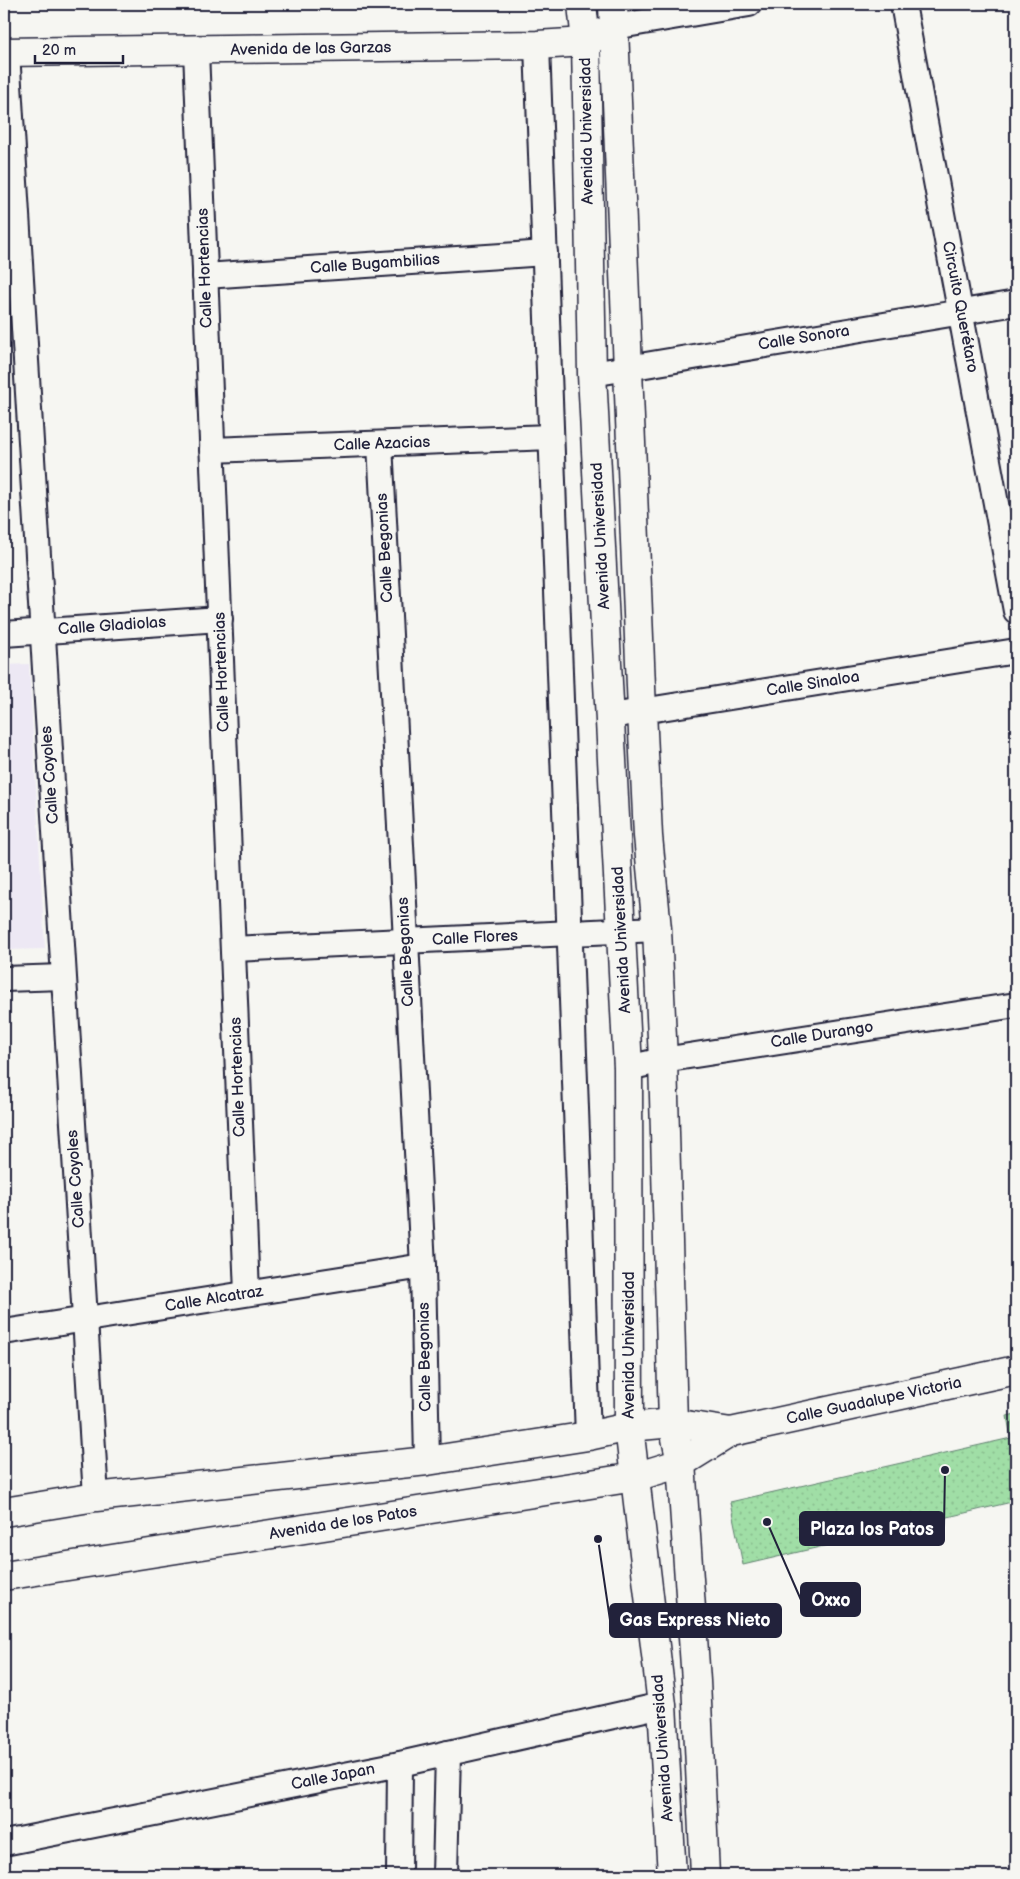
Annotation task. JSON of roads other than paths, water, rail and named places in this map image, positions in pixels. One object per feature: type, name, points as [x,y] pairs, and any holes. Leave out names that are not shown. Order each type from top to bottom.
[{"type":"main road","name":"Avenida Universidad","points":[[582,4],[586,42],[592,374],[618,839],[620,932],[628,1068],[629,1427],[662,1705],[672,1875]]},
{"type":"main road","name":"Avenida Universidad","points":[[614,15],[642,711],[648,836],[657,929],[663,1060],[673,1423],[681,1463],[696,1681],[705,1875]]},
{"type":"main road","name":"Avenida de las Garzas","points":[[5,52],[196,51],[537,45],[586,42],[614,15]]},
{"type":"main road","name":"Calle Guadalupe Victoria","points":[[681,1463],[731,1432],[1016,1370]]},
{"type":"main road","points":[[4,1512],[96,1497],[427,1461],[588,1436],[629,1427],[673,1423]]},
{"type":"main road","name":"Calle Guadalupe Victoria","points":[[673,1423],[731,1432]]},
{"type":"main road","name":"Avenida de los Patos","points":[[4,1576],[635,1477],[681,1463]]},
{"type":"street","points":[[614,15],[749,4]]},
{"type":"street","name":"Circuito Querétaro","points":[[903,4],[1016,611]]},
{"type":"street","points":[[537,45],[588,1436]]},
{"type":"street","name":"Calle Hortencias","points":[[196,51],[247,1294]]},
{"type":"street","name":"Calle Coyoles","points":[[5,52],[96,1497]]},
{"type":"street","name":"Calle Bugambilias","points":[[205,276],[545,252]]},
{"type":"street","name":"Calle Sonora","points":[[592,374],[629,366],[1016,303]]},
{"type":"street","name":"Calle Azacias","points":[[212,450],[552,437]]},
{"type":"street","name":"Calle Begonias","points":[[380,444],[423,1266],[427,1461]]},
{"type":"street","name":"Calle Gladiolas","points":[[4,634],[220,619]]},
{"type":"street","name":"Calle Sinaloa","points":[[610,716],[1016,651]]},
{"type":"street","name":"Calle Flores","points":[[233,949],[657,929]]},
{"type":"street","points":[[4,980],[63,977]]},
{"type":"street","name":"Calle Durango","points":[[628,1068],[663,1060],[1016,1004]]},
{"type":"street","name":"Calle Alcatraz","points":[[4,1332],[423,1266]]},
{"type":"street","name":"Calle Japan","points":[[4,1843],[400,1764],[662,1705]]},
{"type":"street","points":[[445,1875],[448,1753]]},
{"type":"street","points":[[399,1875],[400,1764]]},
{"type":"place","name":"Plaza los Patos","points":[[945,1470]]},
{"type":"place","name":"Oxxo","points":[[767,1522]]},
{"type":"place","name":"Gas Express Nieto","points":[[598,1539]]}]
